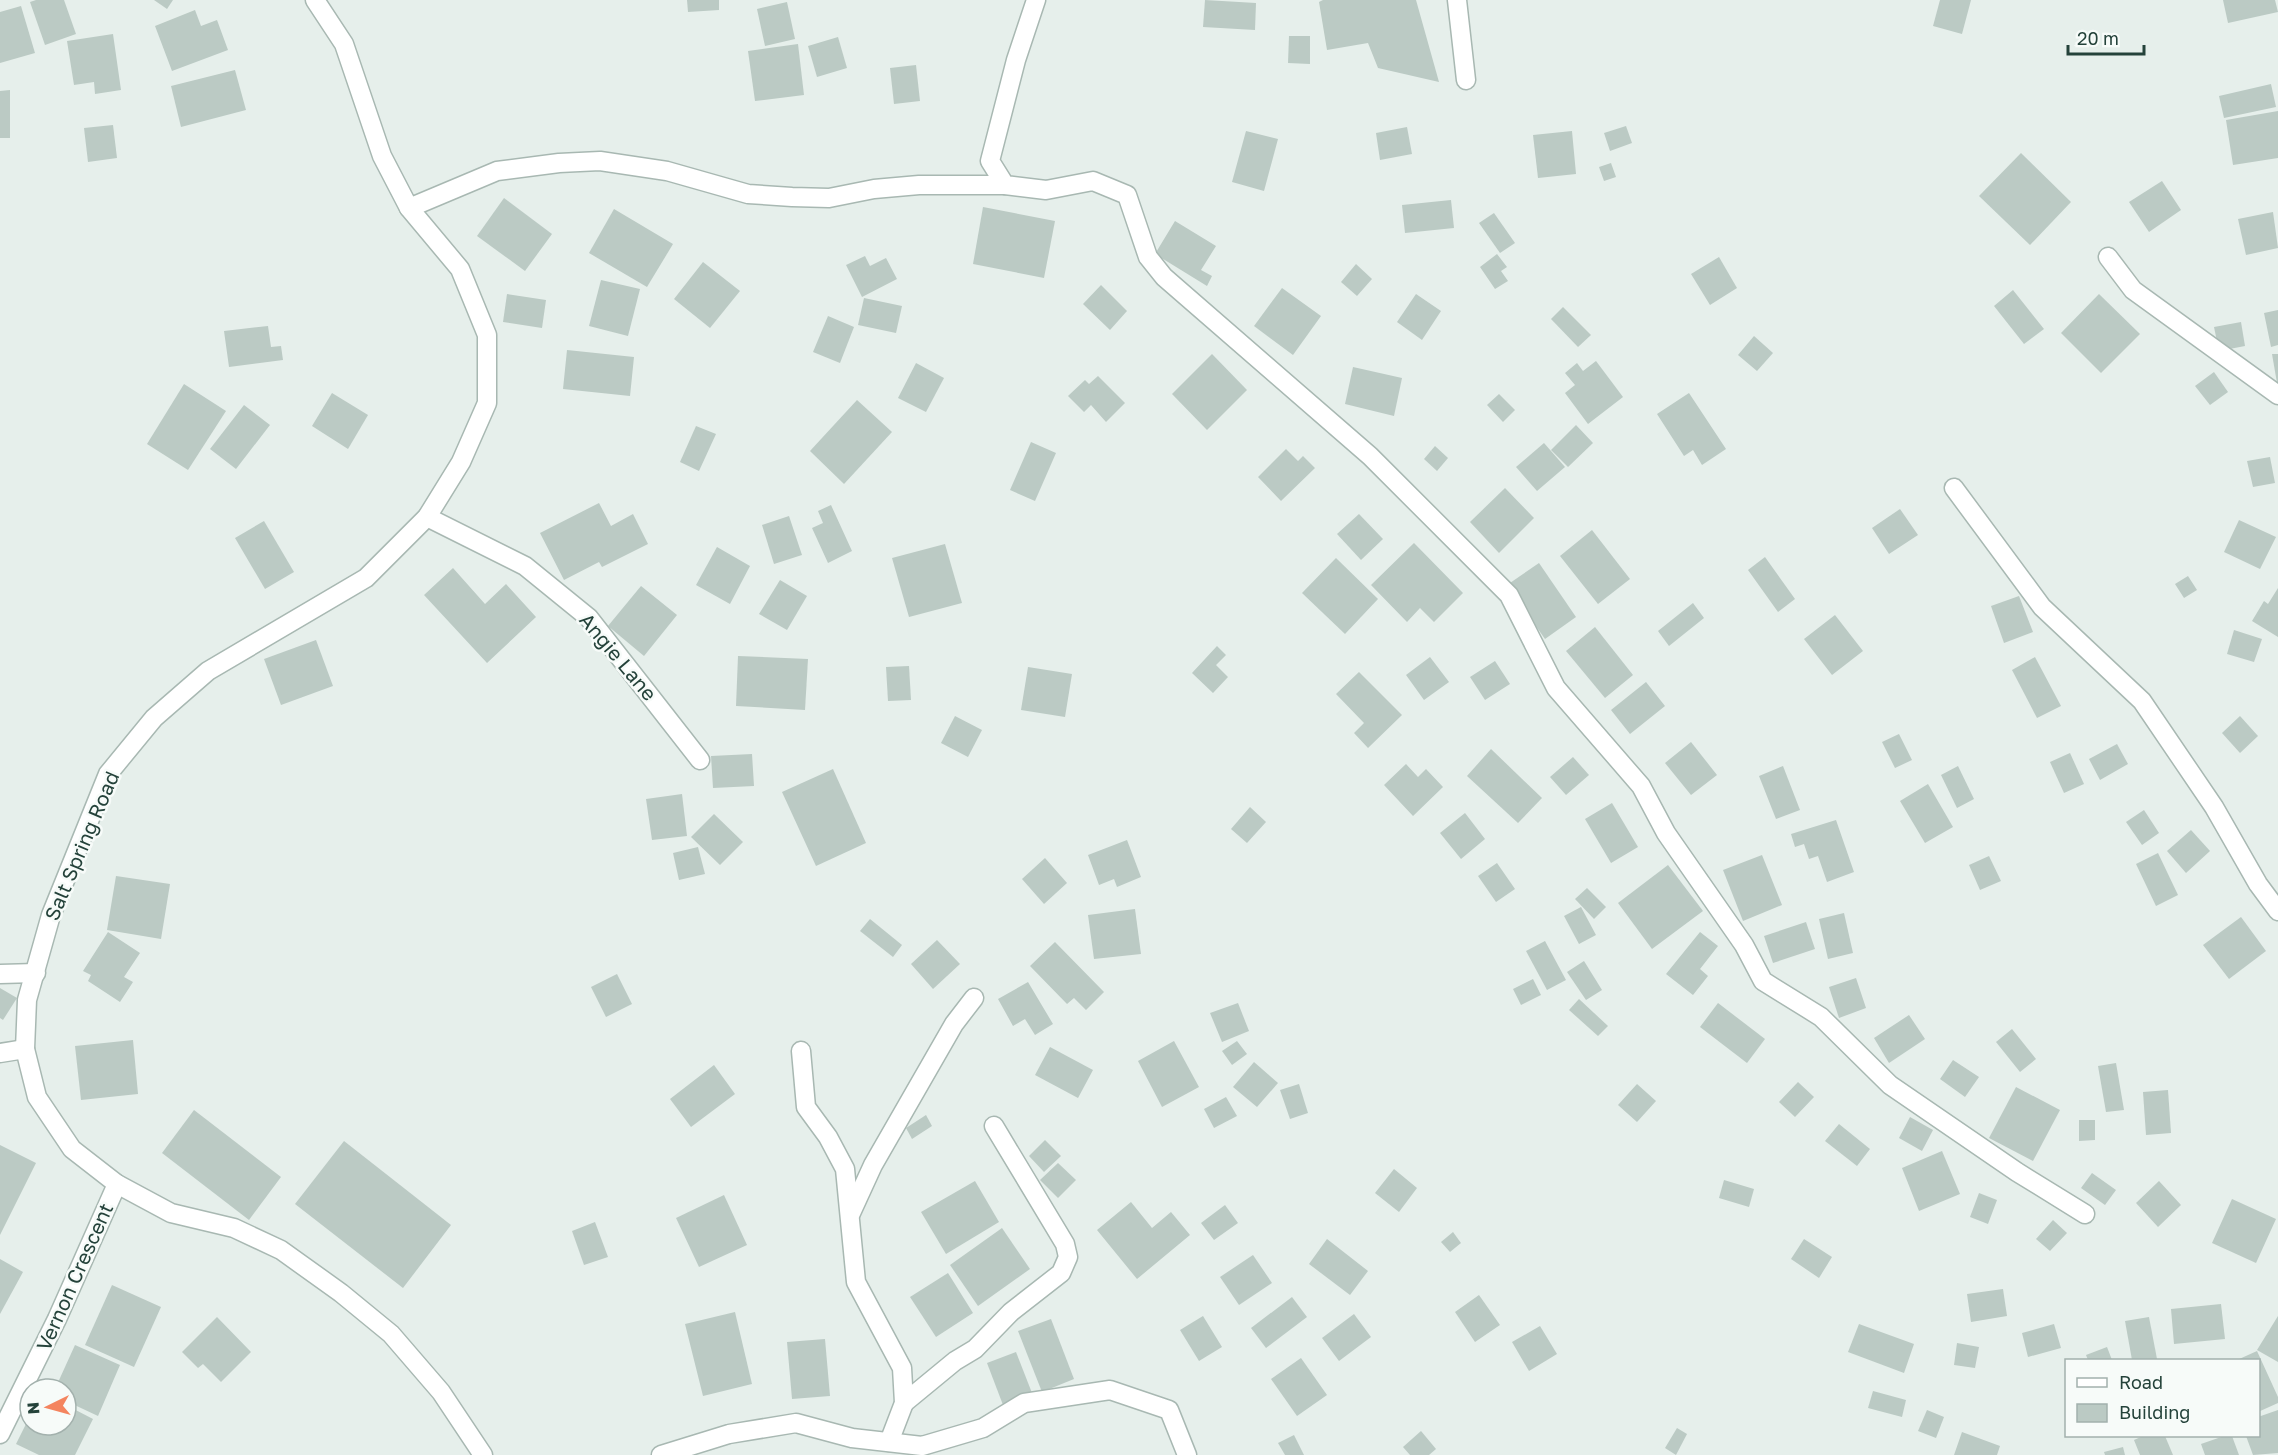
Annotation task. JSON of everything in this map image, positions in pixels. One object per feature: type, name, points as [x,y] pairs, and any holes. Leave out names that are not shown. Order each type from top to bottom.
[{"type":"street","name":"Salt Spring Road","points":[[315,0],[344,44],[382,156],[409,208],[460,269],[487,334],[487,403],[461,462],[428,518],[366,578],[208,671],[148,726],[108,774],[51,915],[27,1000],[25,1049],[37,1097],[72,1149],[117,1184],[171,1213],[234,1228],[281,1250],[341,1293],[392,1334],[441,1392],[483,1455]]},
{"type":"street","points":[[1005,185],[990,161],[1016,60],[1036,0]]},
{"type":"street","points":[[1457,0],[1466,80]]},
{"type":"street","points":[[409,208],[497,171],[560,163],[600,162],[667,171],[748,194],[792,197],[829,198],[874,189],[919,185],[1005,185],[1046,190],[1093,182],[1127,195],[1148,257],[1164,276],[1370,456],[1509,595],[1556,688],[1641,786],[1666,833],[1744,945],[1763,981],[1821,1017],[1890,1085],[2017,1172],[2085,1214]]},
{"type":"street","points":[[2108,257],[2133,290],[2278,395]]},
{"type":"street","points":[[1954,488],[2042,607],[2142,701],[2214,807],[2258,884],[2278,911]]},
{"type":"street","name":"Angie Lane","points":[[428,518],[525,566],[589,618],[700,760]]},
{"type":"street","points":[[0,974],[36,973]]},
{"type":"street","points":[[851,1213],[873,1165],[954,1024],[974,998]]},
{"type":"street","points":[[0,1053],[25,1049]]},
{"type":"street","points":[[801,1051],[806,1107],[828,1137],[845,1169],[856,1282],[902,1368],[904,1403],[889,1442]]},
{"type":"street","points":[[904,1403],[956,1361],[975,1349],[1011,1312],[1062,1273],[1068,1257],[1065,1244],[994,1126]]},
{"type":"street","name":"Vernon Crescent","points":[[0,1434],[57,1319],[117,1184]]},
{"type":"street","points":[[661,1455],[729,1434],[796,1423],[852,1438],[922,1446],[983,1428],[1024,1403],[1110,1390],[1169,1410],[1186,1455]]},
{"type":"building","points":[[64,0],[76,34],[45,45],[30,2]]},
{"type":"building","points":[[154,0],[173,0],[167,9]]},
{"type":"building","points":[[687,0],[719,0],[719,10],[688,12]]},
{"type":"building","points":[[1205,0],[1256,3],[1255,30],[1203,27]]},
{"type":"building","points":[[1323,0],[1416,0],[1439,82],[1378,68],[1368,43],[1327,50],[1319,2]]},
{"type":"building","points":[[1940,0],[1971,0],[1962,34],[1933,26]]},
{"type":"building","points":[[2223,0],[2275,0],[2278,12],[2228,23]]},
{"type":"building","points":[[787,2],[795,39],[765,46],[757,9]]},
{"type":"building","points":[[21,6],[35,53],[0,63],[0,12]]},
{"type":"building","points":[[195,10],[201,26],[217,20],[228,50],[172,71],[155,26]]},
{"type":"building","points":[[113,34],[121,90],[95,94],[94,82],[74,85],[67,41]]},
{"type":"building","points":[[1289,36],[1310,36],[1310,64],[1288,63]]},
{"type":"building","points":[[838,37],[847,68],[817,77],[808,46]]},
{"type":"building","points":[[798,44],[804,95],[755,101],[748,51]]},
{"type":"building","points":[[916,65],[920,101],[894,104],[890,68]]},
{"type":"building","points":[[235,70],[246,110],[181,127],[171,86]]},
{"type":"building","points":[[2271,84],[2276,107],[2224,118],[2219,96]]},
{"type":"building","points":[[10,90],[10,138],[0,138],[0,91]]},
{"type":"building","points":[[2278,111],[2278,158],[2233,165],[2226,120]]},
{"type":"building","points":[[113,125],[117,158],[88,162],[84,128]]},
{"type":"building","points":[[1626,126],[1632,143],[1610,151],[1604,133]]},
{"type":"building","points":[[1407,127],[1412,154],[1380,160],[1376,133]]},
{"type":"building","points":[[1246,131],[1278,139],[1264,191],[1232,182]]},
{"type":"building","points":[[1572,131],[1576,174],[1538,178],[1533,135]]},
{"type":"building","points":[[2021,153],[2071,202],[2030,245],[1979,196]]},
{"type":"building","points":[[1611,163],[1616,177],[1604,181],[1599,167]]},
{"type":"building","points":[[2162,181],[2181,210],[2149,232],[2129,202]]},
{"type":"building","points":[[504,198],[552,234],[525,271],[477,236]]},
{"type":"building","points":[[1451,200],[1454,228],[1405,233],[1402,205]]},
{"type":"building","points":[[983,207],[1055,221],[1044,278],[973,264]]},
{"type":"building","points":[[614,209],[673,244],[647,287],[589,253]]},
{"type":"building","points":[[2273,212],[2278,248],[2246,255],[2238,219]]},
{"type":"building","points":[[1494,213],[1515,243],[1500,253],[1479,223]]},
{"type":"building","points":[[1175,221],[1216,246],[1201,270],[1212,276],[1207,286],[1155,254]]},
{"type":"building","points":[[1497,254],[1507,267],[1501,271],[1508,281],[1495,289],[1480,267]]},
{"type":"building","points":[[865,256],[870,266],[886,258],[897,279],[862,297],[846,265]]},
{"type":"building","points":[[1719,257],[1737,288],[1710,305],[1691,274]]},
{"type":"building","points":[[703,262],[740,291],[710,328],[674,299]]},
{"type":"building","points":[[1356,264],[1372,279],[1357,296],[1341,282]]},
{"type":"building","points":[[601,280],[640,289],[628,336],[589,326]]},
{"type":"building","points":[[1101,285],[1127,311],[1110,330],[1083,304]]},
{"type":"building","points":[[1282,288],[1321,316],[1293,355],[1254,326]]},
{"type":"building","points":[[2013,290],[2044,329],[2024,344],[1994,306]]},
{"type":"building","points":[[507,294],[546,300],[542,328],[503,322]]},
{"type":"building","points":[[1416,294],[1441,311],[1422,340],[1397,322]]},
{"type":"building","points":[[2099,294],[2140,334],[2101,373],[2061,333]]},
{"type":"building","points":[[864,298],[902,306],[896,333],[858,325]]},
{"type":"building","points":[[1563,307],[1591,335],[1578,347],[1551,319]]},
{"type":"building","points":[[2278,310],[2278,345],[2271,347],[2264,313]]},
{"type":"building","points":[[828,316],[854,327],[840,363],[813,352]]},
{"type":"building","points":[[2241,322],[2245,346],[2219,351],[2214,327]]},
{"type":"building","points":[[268,326],[271,347],[281,346],[283,360],[229,367],[224,331]]},
{"type":"building","points":[[1754,336],[1773,353],[1757,371],[1738,355]]},
{"type":"building","points":[[567,350],[634,357],[630,396],[563,389]]},
{"type":"building","points":[[1212,354],[1247,390],[1207,430],[1172,394]]},
{"type":"building","points":[[2272,354],[2278,354],[2278,383],[2277,383]]},
{"type":"building","points":[[1596,361],[1623,397],[1588,424],[1565,393],[1575,385],[1565,373],[1577,363],[1583,371]]},
{"type":"building","points":[[916,363],[944,378],[926,412],[898,398]]},
{"type":"building","points":[[1353,367],[1402,378],[1394,416],[1345,404]]},
{"type":"building","points":[[2214,372],[2228,392],[2210,405],[2195,386]]},
{"type":"building","points":[[1098,376],[1125,403],[1106,422],[1091,405],[1084,412],[1068,396],[1085,380],[1089,384]]},
{"type":"building","points":[[184,384],[226,411],[188,470],[147,444]]},
{"type":"building","points":[[332,393],[368,415],[348,449],[312,426]]},
{"type":"building","points":[[1689,393],[1726,449],[1702,465],[1693,450],[1684,456],[1657,414]]},
{"type":"building","points":[[1499,394],[1515,410],[1503,422],[1487,405]]},
{"type":"building","points":[[857,400],[892,432],[844,484],[810,451]]},
{"type":"building","points":[[244,405],[270,425],[236,469],[210,449]]},
{"type":"building","points":[[1576,425],[1593,443],[1568,467],[1551,450]]},
{"type":"building","points":[[696,426],[716,434],[699,471],[680,462]]},
{"type":"building","points":[[1031,442],[1056,453],[1035,501],[1010,490]]},
{"type":"building","points":[[1544,443],[1565,467],[1537,491],[1516,467]]},
{"type":"building","points":[[1435,446],[1448,458],[1437,471],[1424,459]]},
{"type":"building","points":[[1286,449],[1298,461],[1303,456],[1315,468],[1281,501],[1258,477]]},
{"type":"building","points":[[2270,457],[2275,483],[2253,487],[2247,461]]},
{"type":"building","points":[[1505,488],[1534,518],[1499,553],[1470,522]]},
{"type":"building","points":[[599,503],[611,526],[633,514],[648,544],[602,567],[599,562],[564,580],[540,533]]},
{"type":"building","points":[[831,505],[852,551],[828,563],[812,528],[823,523],[818,511]]},
{"type":"building","points":[[1900,509],[1918,535],[1889,554],[1872,528]]},
{"type":"building","points":[[1359,514],[1383,539],[1361,560],[1337,534]]},
{"type":"building","points":[[789,516],[802,555],[774,564],[762,525]]},
{"type":"building","points":[[2239,520],[2276,537],[2260,569],[2224,552]]},
{"type":"building","points":[[264,521],[294,572],[265,589],[235,538]]},
{"type":"building","points":[[1592,530],[1630,579],[1598,604],[1560,556]]},
{"type":"building","points":[[1414,543],[1463,593],[1434,622],[1420,608],[1407,622],[1371,585]]},
{"type":"building","points":[[945,544],[962,603],[909,617],[892,558]]},
{"type":"building","points":[[717,547],[750,566],[730,604],[696,585]]},
{"type":"building","points":[[1765,557],[1795,599],[1778,612],[1748,570]]},
{"type":"building","points":[[1336,558],[1378,599],[1345,634],[1302,593]]},
{"type":"building","points":[[1539,563],[1576,617],[1545,639],[1507,585]]},
{"type":"building","points":[[453,568],[485,604],[506,584],[536,617],[487,663],[424,595]]},
{"type":"building","points":[[2188,576],[2197,590],[2184,598],[2175,584]]},
{"type":"building","points":[[780,580],[807,596],[787,630],[759,614]]},
{"type":"building","points":[[641,586],[677,615],[644,656],[608,626]]},
{"type":"building","points":[[2278,588],[2278,637],[2252,621],[2264,601],[2268,604]]},
{"type":"building","points":[[2019,596],[2033,632],[2004,643],[1991,606]]},
{"type":"building","points":[[1693,603],[1704,618],[1669,646],[1658,631]]},
{"type":"building","points":[[1835,615],[1863,651],[1832,675],[1804,639]]},
{"type":"building","points":[[1595,627],[1633,675],[1605,698],[1566,651]]},
{"type":"building","points":[[2234,630],[2262,639],[2254,662],[2227,654]]},
{"type":"building","points":[[316,640],[333,686],[281,705],[264,659]]},
{"type":"building","points":[[1217,646],[1226,655],[1216,665],[1228,677],[1213,693],[1192,673]]},
{"type":"building","points":[[738,656],[808,659],[805,710],[736,706]]},
{"type":"building","points":[[1430,657],[1449,682],[1424,700],[1406,675]]},
{"type":"building","points":[[2035,657],[2061,706],[2037,718],[2012,670]]},
{"type":"building","points":[[1495,661],[1510,684],[1485,700],[1470,677]]},
{"type":"building","points":[[909,666],[911,700],[888,701],[886,667]]},
{"type":"building","points":[[1028,667],[1072,674],[1065,717],[1021,710]]},
{"type":"building","points":[[1359,672],[1402,715],[1368,748],[1354,733],[1364,723],[1336,694]]},
{"type":"building","points":[[1646,682],[1665,706],[1630,734],[1611,710]]},
{"type":"building","points":[[955,716],[982,730],[968,757],[941,743]]},
{"type":"building","points":[[2240,716],[2258,736],[2240,753],[2222,733]]},
{"type":"building","points":[[1899,734],[1912,760],[1895,768],[1882,742]]},
{"type":"building","points":[[1691,742],[1717,775],[1691,795],[1665,763]]},
{"type":"building","points":[[2117,744],[2128,764],[2100,780],[2089,759]]},
{"type":"building","points":[[1491,749],[1542,798],[1518,823],[1467,776]]},
{"type":"building","points":[[2070,753],[2084,784],[2064,793],[2050,762]]},
{"type":"building","points":[[752,754],[754,786],[713,788],[711,756]]},
{"type":"building","points":[[1573,757],[1589,775],[1566,795],[1550,777]]},
{"type":"building","points":[[1406,764],[1418,777],[1426,769],[1443,787],[1413,816],[1384,785]]},
{"type":"building","points":[[1783,766],[1800,810],[1776,819],[1759,776]]},
{"type":"building","points":[[1958,766],[1974,799],[1957,808],[1941,775]]},
{"type":"building","points":[[833,769],[866,843],[816,866],[782,792]]},
{"type":"building","points":[[1928,784],[1953,827],[1925,843],[1900,801]]},
{"type":"building","points":[[682,794],[687,836],[652,840],[646,799]]},
{"type":"building","points":[[1612,803],[1638,847],[1611,863],[1585,819]]},
{"type":"building","points":[[1250,807],[1266,822],[1247,843],[1231,829]]},
{"type":"building","points":[[2144,810],[2159,833],[2142,845],[2126,822]]},
{"type":"building","points":[[1465,813],[1485,839],[1461,859],[1440,833]]},
{"type":"building","points":[[714,814],[743,842],[720,865],[691,837]]},
{"type":"building","points":[[1836,820],[1854,872],[1827,882],[1818,856],[1809,859],[1804,844],[1795,847],[1791,834]]},
{"type":"building","points":[[2191,830],[2210,851],[2186,873],[2167,851]]},
{"type":"building","points":[[1127,840],[1141,877],[1117,887],[1114,879],[1099,885],[1088,855]]},
{"type":"building","points":[[698,847],[705,874],[679,880],[673,853]]},
{"type":"building","points":[[2158,853],[2178,895],[2156,906],[2136,864]]},
{"type":"building","points":[[1762,855],[1782,905],[1743,921],[1723,870]]},
{"type":"building","points":[[1989,856],[2001,881],[1980,890],[1969,865]]},
{"type":"building","points":[[1045,858],[1067,883],[1044,904],[1022,879]]},
{"type":"building","points":[[1497,863],[1515,889],[1496,902],[1478,876]]},
{"type":"building","points":[[1668,865],[1703,911],[1652,949],[1618,903]]},
{"type":"building","points":[[116,876],[170,884],[161,939],[107,930]]},
{"type":"building","points":[[1587,888],[1606,907],[1594,919],[1575,899]]},
{"type":"building","points":[[1581,907],[1596,935],[1579,944],[1564,916]]},
{"type":"building","points":[[1135,909],[1141,954],[1094,959],[1088,915]]},
{"type":"building","points":[[1844,913],[1853,953],[1828,959],[1819,919]]},
{"type":"building","points":[[2241,917],[2266,951],[2229,979],[2203,945]]},
{"type":"building","points":[[870,919],[902,945],[893,957],[860,931]]},
{"type":"building","points":[[1806,922],[1815,949],[1773,963],[1764,936]]},
{"type":"building","points":[[108,932],[140,953],[124,977],[133,982],[120,1002],[88,981],[91,975],[83,971]]},
{"type":"building","points":[[1700,932],[1718,946],[1700,969],[1708,976],[1693,995],[1666,974]]},
{"type":"building","points":[[937,940],[960,964],[933,989],[911,964]]},
{"type":"building","points":[[1545,941],[1566,980],[1547,990],[1526,951]]},
{"type":"building","points":[[1055,942],[1104,992],[1086,1010],[1074,998],[1067,1004],[1030,966]]},
{"type":"building","points":[[1584,961],[1602,990],[1586,1000],[1567,972]]},
{"type":"building","points":[[617,974],[632,1004],[606,1017],[591,987]]},
{"type":"building","points":[[1856,978],[1866,1008],[1839,1018],[1829,987]]},
{"type":"building","points":[[1533,979],[1541,995],[1521,1005],[1513,989]]},
{"type":"building","points":[[1028,982],[1053,1024],[1035,1035],[1025,1019],[1013,1026],[998,999]]},
{"type":"building","points":[[0,988],[17,998],[3,1020],[0,1018]]},
{"type":"building","points":[[1579,999],[1608,1026],[1598,1036],[1569,1010]]},
{"type":"building","points":[[1238,1003],[1249,1031],[1222,1042],[1210,1013]]},
{"type":"building","points":[[1718,1003],[1765,1039],[1747,1063],[1700,1027]]},
{"type":"building","points":[[1909,1015],[1925,1039],[1889,1063],[1874,1038]]},
{"type":"building","points":[[2012,1029],[2036,1059],[2020,1072],[1996,1042]]},
{"type":"building","points":[[133,1040],[138,1094],[81,1100],[75,1046]]},
{"type":"building","points":[[1174,1041],[1199,1087],[1162,1107],[1138,1061]]},
{"type":"building","points":[[1237,1041],[1247,1054],[1232,1065],[1222,1051]]},
{"type":"building","points":[[1050,1047],[1093,1070],[1078,1098],[1035,1075]]},
{"type":"building","points":[[1953,1060],[1979,1077],[1965,1097],[1940,1079]]},
{"type":"building","points":[[1254,1062],[1278,1083],[1257,1107],[1233,1087]]},
{"type":"building","points":[[2116,1063],[2124,1110],[2106,1112],[2098,1066]]},
{"type":"building","points":[[714,1065],[735,1094],[691,1127],[670,1099]]},
{"type":"building","points":[[1798,1082],[1814,1097],[1795,1117],[1779,1102]]},
{"type":"building","points":[[1299,1084],[1308,1113],[1290,1119],[1280,1090]]},
{"type":"building","points":[[1637,1084],[1656,1101],[1637,1122],[1618,1105]]},
{"type":"building","points":[[2016,1087],[2060,1110],[2033,1161],[1989,1138]]},
{"type":"building","points":[[2168,1090],[2171,1133],[2146,1135],[2143,1092]]},
{"type":"building","points":[[1226,1097],[1237,1116],[1214,1128],[1204,1109]]},
{"type":"building","points":[[194,1110],[281,1177],[249,1220],[162,1153]]},
{"type":"building","points":[[926,1115],[932,1126],[912,1139],[906,1128]]},
{"type":"building","points":[[1910,1117],[1933,1130],[1922,1151],[1899,1138]]},
{"type":"building","points":[[2079,1120],[2095,1120],[2095,1140],[2079,1141]]},
{"type":"building","points":[[1839,1124],[1870,1149],[1857,1166],[1825,1141]]},
{"type":"building","points":[[1045,1140],[1061,1156],[1044,1172],[1029,1156]]},
{"type":"building","points":[[344,1141],[451,1225],[403,1288],[295,1204]]},
{"type":"building","points":[[0,1145],[36,1163],[0,1235]]},
{"type":"building","points":[[1942,1151],[1960,1194],[1919,1211],[1902,1168]]},
{"type":"building","points":[[1058,1163],[1076,1180],[1058,1198],[1040,1180]]},
{"type":"building","points":[[1394,1169],[1417,1188],[1399,1212],[1375,1193]]},
{"type":"building","points":[[2092,1173],[2116,1190],[2105,1205],[2081,1188]]},
{"type":"building","points":[[1724,1180],[1754,1189],[1749,1207],[1719,1198]]},
{"type":"building","points":[[975,1181],[999,1222],[946,1254],[921,1212]]},
{"type":"building","points":[[2159,1181],[2181,1205],[2158,1227],[2136,1203]]},
{"type":"building","points":[[1979,1193],[1997,1200],[1988,1224],[1970,1217]]},
{"type":"building","points":[[724,1195],[747,1245],[699,1267],[676,1218]]},
{"type":"building","points":[[2232,1199],[2276,1219],[2256,1263],[2212,1243]]},
{"type":"building","points":[[1131,1202],[1152,1228],[1171,1212],[1190,1235],[1137,1279],[1097,1230]]},
{"type":"building","points":[[1225,1205],[1238,1223],[1214,1240],[1201,1223]]},
{"type":"building","points":[[2053,1220],[2067,1233],[2050,1251],[2036,1239]]},
{"type":"building","points":[[595,1222],[608,1257],[584,1265],[572,1231]]},
{"type":"building","points":[[1002,1228],[1030,1269],[978,1306],[950,1265]]},
{"type":"building","points":[[1453,1232],[1461,1243],[1450,1252],[1441,1242]]},
{"type":"building","points":[[1327,1239],[1368,1271],[1350,1295],[1309,1264]]},
{"type":"building","points":[[1804,1239],[1832,1257],[1819,1278],[1791,1259]]},
{"type":"building","points":[[1253,1255],[1272,1283],[1239,1305],[1220,1277]]},
{"type":"building","points":[[0,1259],[23,1272],[0,1314]]},
{"type":"building","points":[[948,1273],[973,1313],[936,1337],[910,1297]]},
{"type":"building","points":[[112,1285],[161,1307],[134,1367],[85,1345]]},
{"type":"building","points":[[2003,1289],[2007,1316],[1971,1322],[1967,1294]]},
{"type":"building","points":[[1479,1295],[1500,1325],[1475,1342],[1455,1312]]},
{"type":"building","points":[[1292,1297],[1307,1317],[1266,1348],[1251,1328]]},
{"type":"building","points":[[2221,1304],[2225,1339],[2174,1344],[2171,1309]]},
{"type":"building","points":[[735,1312],[752,1384],[703,1396],[685,1324]]},
{"type":"building","points":[[1354,1314],[1371,1337],[1339,1361],[1322,1338]]},
{"type":"building","points":[[1203,1316],[1222,1347],[1199,1361],[1180,1330]]},
{"type":"building","points":[[2278,1316],[2278,1362],[2257,1350]]},
{"type":"building","points":[[217,1317],[251,1352],[221,1382],[203,1364],[198,1368],[182,1352]]},
{"type":"building","points":[[2149,1317],[2157,1359],[2132,1359],[2125,1321]]},
{"type":"building","points":[[1051,1319],[1074,1379],[1042,1392],[1018,1331]]},
{"type":"building","points":[[1859,1324],[1914,1344],[1904,1373],[1848,1352]]},
{"type":"building","points":[[2054,1324],[2061,1348],[2028,1357],[2022,1333]]},
{"type":"building","points":[[1540,1326],[1557,1354],[1529,1371],[1512,1342]]},
{"type":"building","points":[[825,1339],[830,1396],[792,1399],[787,1342]]},
{"type":"building","points":[[1957,1343],[1979,1347],[1975,1368],[1954,1365]]},
{"type":"building","points":[[75,1345],[120,1365],[98,1416],[78,1407],[78,1377],[60,1377]]},
{"type":"building","points":[[2107,1347],[2112,1359],[2088,1359],[2086,1355]]},
{"type":"building","points":[[2257,1351],[2278,1397],[2278,1403],[2260,1411],[2260,1359],[2239,1359]]},
{"type":"building","points":[[1016,1352],[1032,1393],[1003,1405],[987,1363]]},
{"type":"building","points":[[1301,1358],[1327,1395],[1297,1416],[1271,1379]]},
{"type":"building","points":[[1873,1391],[1906,1400],[1902,1417],[1868,1408]]},
{"type":"building","points":[[1927,1410],[1944,1417],[1936,1438],[1918,1431]]},
{"type":"building","points":[[2278,1410],[2278,1453],[2253,1455],[2246,1437],[2260,1437],[2260,1416]]},
{"type":"building","points":[[78,1411],[93,1419],[75,1455],[39,1455],[16,1444],[20,1437],[78,1437]]},
{"type":"building","points":[[1677,1428],[1687,1434],[1676,1455],[1665,1448]]},
{"type":"building","points":[[1421,1431],[1436,1449],[1429,1455],[1410,1455],[1403,1447]]},
{"type":"building","points":[[1962,1432],[2000,1446],[1997,1455],[1954,1455]]},
{"type":"building","points":[[1294,1435],[1304,1455],[1285,1455],[1278,1443]]},
{"type":"building","points":[[2141,1437],[2165,1437],[2173,1455],[2140,1455],[2134,1440]]},
{"type":"building","points":[[2221,1437],[2232,1437],[2239,1455],[2205,1455],[2201,1444]]},
{"type":"building","points":[[2123,1447],[2125,1455],[2105,1455],[2104,1452]]}]
